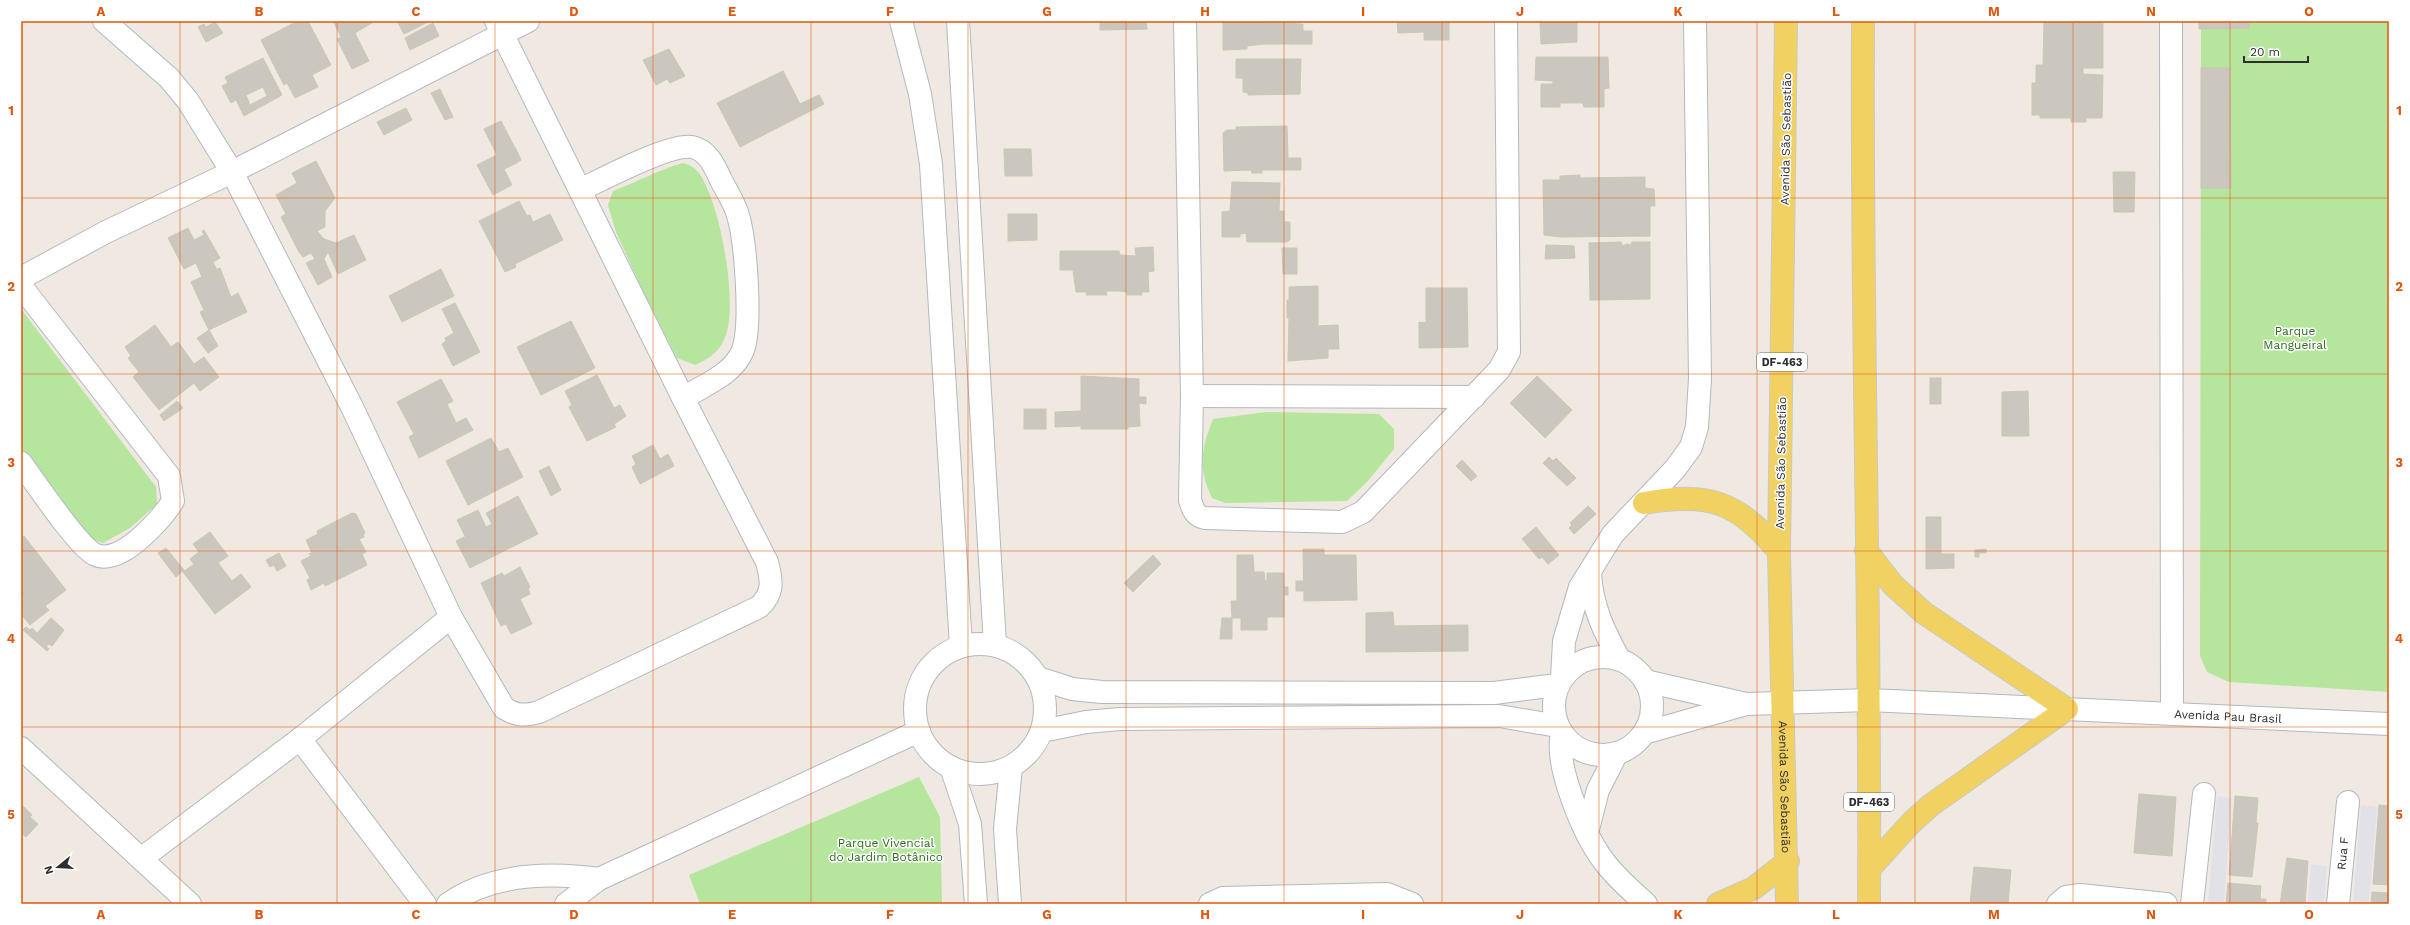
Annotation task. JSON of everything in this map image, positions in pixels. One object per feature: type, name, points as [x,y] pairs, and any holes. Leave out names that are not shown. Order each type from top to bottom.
[{"type":"main road","name":"Avenida São Sebastião","points":[[1786,21],[1779,552],[1788,861],[1787,904]]},
{"type":"main road","name":"DF-463","points":[[1863,21],[1862,215],[1869,700],[1869,904]]},
{"type":"main road","points":[[1644,503],[1688,498],[1720,503],[1750,520],[1779,552]]},
{"type":"main road","points":[[1866,550],[1893,585],[1924,613],[2067,708],[1931,805],[1912,822],[1870,868]]},
{"type":"main road","points":[[1718,904],[1754,888],[1788,861]]},
{"type":"street","points":[[104,21],[169,78],[188,100],[232,172],[352,407],[451,617],[504,708],[519,716],[539,712],[759,607],[767,599],[772,588],[767,562],[683,398],[499,27]]},
{"type":"street","points":[[21,278],[106,232],[232,172],[499,27],[528,21]]},
{"type":"street","points":[[901,21],[920,94],[931,164],[961,646]]},
{"type":"street","points":[[958,21],[995,645]]},
{"type":"street","points":[[1185,21],[1192,396],[1190,500],[1193,509],[1199,517],[1342,522],[1363,512],[1474,396],[1506,360],[1510,340],[1506,21]]},
{"type":"street","points":[[1646,904],[1612,872],[1587,832],[1562,764],[1560,730],[1554,712],[1564,641],[1572,609],[1580,587],[1613,534],[1675,469],[1691,447],[1697,427],[1700,379],[1695,21]]},
{"type":"street","points":[[2171,21],[2172,713]]},
{"type":"street","points":[[580,190],[661,154],[679,148],[692,147],[698,149],[704,152],[714,163],[737,213],[746,269],[746,329],[743,350],[736,363],[720,376],[683,398]]},
{"type":"street","points":[[21,286],[169,476],[173,501],[164,516],[142,536],[113,556],[102,557],[94,554],[81,542],[21,463]]},
{"type":"street","points":[[1192,396],[1474,396]]},
{"type":"street","points":[[1590,573],[1593,603],[1604,631],[1619,659]]},
{"type":"street","points":[[142,858],[300,739],[451,617]]},
{"type":"street","points":[[978,643],[995,645],[1012,652],[1027,663],[1038,678],[1044,695],[1045,714],[1042,731],[1030,752],[1011,767],[991,773],[970,773],[951,767],[937,758],[927,746],[919,731],[915,710],[918,689],[928,671],[937,661],[961,646],[978,643]]},
{"type":"street","points":[[1038,678],[1072,689],[1102,692],[1494,693],[1559,682],[1573,666],[1587,659],[1603,656],[1619,659],[1630,665],[1645,682],[1652,709],[1644,733],[1635,743],[1617,753],[1604,755],[1590,752],[1570,743],[1560,730],[1499,716],[1120,719],[1086,722],[1042,731]]},
{"type":"street","points":[[1645,682],[1746,704]]},
{"type":"street","name":"Avenida Pau Brasil","points":[[1746,704],[1869,700],[2389,724]]},
{"type":"street","points":[[1644,733],[1746,704]]},
{"type":"street","points":[[566,904],[599,879],[919,731]]},
{"type":"street","points":[[300,739],[425,904]]},
{"type":"street","points":[[21,748],[142,858],[190,904]]},
{"type":"street","points":[[1587,832],[1598,790],[1617,753]]},
{"type":"street","points":[[951,767],[970,824],[976,904]]},
{"type":"street","points":[[1010,904],[1005,830],[1011,767]]},
{"type":"street","points":[[2192,904],[2204,794]]},
{"type":"street","name":"Rua F","points":[[2338,904],[2348,802]]},
{"type":"street","points":[[448,904],[473,890],[504,881],[571,876],[599,879]]},
{"type":"street","points":[[1210,904],[1223,898],[1387,894],[1406,902]]},
{"type":"street","points":[[2058,904],[2066,897],[2080,895],[2166,904]]},
{"type":"shaded area","points":[[2217,796],[2232,798],[2224,904],[2208,904]]},
{"type":"shaded area","points":[[2361,805],[2377,807],[2369,904],[2353,904]]},
{"type":"shaded area","points":[[2311,864],[2327,866],[2324,904],[2308,904]]},
{"type":"green space","name":"Parque Mangueiral","points":[[2201,21],[2389,21],[2389,692],[2229,682],[2207,672],[2200,656]]},
{"type":"green space","points":[[683,163],[692,166],[698,172],[714,205],[729,280],[730,304],[728,325],[724,340],[712,356],[695,365],[677,358],[642,289],[616,232],[608,205],[613,191]]},
{"type":"green space","points":[[21,309],[156,487],[157,504],[130,528],[103,543],[86,537],[21,448]]},
{"type":"green space","points":[[1266,412],[1379,414],[1394,429],[1394,449],[1367,482],[1347,501],[1225,503],[1212,498],[1205,478],[1203,459],[1206,440],[1213,419]]},
{"type":"green space","name":"Parque Vivencial do Jardim Botânico","points":[[919,777],[940,817],[942,904],[700,904],[689,875]]},
{"type":"building","points":[[298,21],[308,21],[331,65],[312,75],[318,87],[295,98],[287,83],[284,85],[261,40]]},
{"type":"building","points":[[333,21],[375,21],[355,33],[369,61],[352,69],[337,39],[341,37]]},
{"type":"building","points":[[397,21],[430,21],[404,34]]},
{"type":"building","points":[[1100,21],[1146,21],[1147,29],[1100,30]]},
{"type":"building","points":[[1223,21],[1303,24],[1303,31],[1312,31],[1312,44],[1264,44],[1247,46],[1247,49],[1223,50]]},
{"type":"building","points":[[1397,21],[1449,21],[1449,40],[1424,40],[1424,32],[1398,33]]},
{"type":"building","points":[[1540,21],[1577,21],[1577,42],[1541,44]]},
{"type":"building","points":[[2044,21],[2103,21],[2103,68],[2083,68],[2083,74],[2103,75],[2102,118],[2086,118],[2086,122],[2071,122],[2071,118],[2040,118],[2040,115],[2032,115],[2032,83],[2036,83],[2036,65],[2043,65]]},
{"type":"building","points":[[2199,21],[2249,21],[2249,28],[2199,29]]},
{"type":"building","points":[[215,22],[223,33],[206,42],[198,27],[204,24],[206,27]]},
{"type":"building","points":[[433,23],[439,36],[410,50],[405,38]]},
{"type":"building","points":[[669,49],[685,76],[670,83],[667,79],[656,85],[643,60]]},
{"type":"building","points":[[1536,57],[1608,57],[1609,88],[1604,89],[1604,107],[1584,107],[1583,103],[1560,103],[1560,107],[1541,107],[1541,84],[1553,84],[1553,81],[1535,80]]},
{"type":"building","points":[[263,58],[282,95],[244,116],[236,100],[231,103],[222,86],[228,83],[225,77]],"holes":[[[263,87],[267,96],[250,105],[246,95]]]},
{"type":"building","points":[[1236,59],[1301,59],[1300,94],[1248,95],[1248,93],[1243,92],[1243,78],[1236,78]]},
{"type":"building","points":[[2201,68],[2230,68],[2231,188],[2201,188]]},
{"type":"building","points":[[783,71],[800,104],[819,95],[824,104],[740,147],[717,103]]},
{"type":"building","points":[[440,89],[453,117],[445,120],[431,93]]},
{"type":"building","points":[[406,108],[412,120],[384,135],[377,122]]},
{"type":"building","points":[[501,121],[514,146],[509,149],[517,163],[504,169],[512,185],[493,195],[477,165],[497,155],[484,129]]},
{"type":"building","points":[[1287,126],[1288,158],[1301,158],[1301,170],[1262,170],[1262,173],[1252,173],[1251,170],[1224,171],[1223,133],[1227,130],[1236,130],[1236,127]]},
{"type":"building","points":[[515,147],[521,160],[516,163],[510,149]]},
{"type":"building","points":[[1004,149],[1031,149],[1032,176],[1005,176]]},
{"type":"building","points":[[316,161],[335,198],[325,211],[325,227],[317,231],[324,239],[336,243],[354,235],[366,260],[338,274],[328,252],[324,259],[332,277],[318,285],[306,263],[315,259],[311,253],[303,257],[299,252],[281,217],[286,214],[276,195],[297,183],[292,173]]},
{"type":"building","points":[[2113,172],[2135,172],[2134,212],[2114,212]]},
{"type":"building","points":[[1580,175],[1580,178],[1645,177],[1645,188],[1654,189],[1655,206],[1650,206],[1650,236],[1561,237],[1544,235],[1543,180],[1560,180],[1560,176]]},
{"type":"building","points":[[1232,182],[1280,183],[1279,211],[1284,211],[1284,222],[1290,222],[1290,240],[1287,242],[1247,242],[1246,233],[1240,234],[1240,237],[1222,237],[1222,212],[1230,211]]},
{"type":"building","points":[[519,201],[527,216],[530,215],[533,222],[550,214],[563,240],[515,264],[516,267],[505,272],[479,221]]},
{"type":"building","points":[[1008,214],[1037,214],[1037,240],[1008,241]]},
{"type":"building","points":[[188,228],[194,240],[204,235],[202,231],[204,230],[220,258],[213,262],[217,270],[202,277],[196,263],[184,269],[168,238]]},
{"type":"building","points":[[1621,242],[1623,246],[1627,244],[1631,245],[1632,242],[1650,242],[1650,299],[1590,300],[1589,243]]},
{"type":"building","points":[[1546,245],[1574,246],[1575,258],[1545,259]]},
{"type":"building","points":[[1153,247],[1154,271],[1148,272],[1149,292],[1141,292],[1142,295],[1127,295],[1127,292],[1120,291],[1106,291],[1107,295],[1086,295],[1087,292],[1076,292],[1073,270],[1060,270],[1060,251],[1119,251],[1120,255],[1136,256],[1135,248]]},
{"type":"building","points":[[1282,248],[1297,248],[1297,274],[1283,274]]},
{"type":"building","points":[[220,268],[231,297],[238,293],[247,312],[209,330],[200,312],[204,310],[191,282]]},
{"type":"building","points":[[441,269],[454,296],[402,322],[389,296]]},
{"type":"building","points":[[1318,286],[1318,326],[1338,325],[1339,349],[1328,349],[1328,358],[1288,361],[1289,318],[1287,318],[1287,300],[1289,300],[1289,287]]},
{"type":"building","points":[[1426,288],[1467,288],[1468,347],[1419,348],[1419,322],[1426,323]]},
{"type":"building","points":[[455,303],[480,352],[453,366],[442,344],[446,341],[445,338],[454,333],[442,309]]},
{"type":"building","points":[[571,321],[595,368],[541,395],[517,347]]},
{"type":"building","points":[[155,325],[171,347],[178,342],[194,364],[204,357],[219,377],[200,391],[194,383],[159,410],[133,377],[139,372],[128,358],[131,356],[125,347]]},
{"type":"building","points":[[209,330],[218,346],[208,353],[197,338]]},
{"type":"building","points":[[597,375],[614,408],[620,405],[626,416],[614,424],[616,427],[587,441],[569,407],[572,405],[565,391]]},
{"type":"building","points":[[1081,376],[1139,379],[1139,397],[1146,397],[1146,404],[1139,403],[1140,426],[1128,427],[1128,429],[1081,429],[1081,426],[1055,427],[1055,412],[1081,411]]},
{"type":"building","points":[[1537,376],[1572,410],[1545,438],[1510,403]]},
{"type":"building","points":[[1930,378],[1941,378],[1941,404],[1930,404]]},
{"type":"building","points":[[441,379],[453,401],[447,404],[456,423],[466,418],[473,430],[419,458],[409,437],[414,434],[397,402]]},
{"type":"building","points":[[2028,391],[2029,436],[2002,436],[2002,392]]},
{"type":"building","points":[[177,401],[183,408],[164,421],[160,415]]},
{"type":"building","points":[[1024,409],[1046,409],[1046,429],[1024,429]]},
{"type":"building","points":[[491,438],[499,452],[508,448],[523,477],[468,505],[446,461]]},
{"type":"building","points":[[653,445],[660,459],[668,454],[674,466],[640,484],[632,467],[636,464],[632,456]]},
{"type":"building","points":[[1549,457],[1553,461],[1556,458],[1576,478],[1567,486],[1543,463]]},
{"type":"building","points":[[1462,460],[1477,476],[1471,481],[1456,466]]},
{"type":"building","points":[[549,466],[561,490],[551,496],[539,471]]},
{"type":"building","points":[[518,496],[538,534],[470,568],[456,541],[464,537],[466,538],[457,520],[478,510],[486,527],[492,524],[486,513]]},
{"type":"building","points":[[1588,506],[1596,514],[1574,534],[1569,528],[1572,525],[1570,523]]},
{"type":"building","points":[[352,513],[356,514],[365,533],[363,534],[364,537],[359,539],[366,552],[362,554],[367,565],[325,586],[324,583],[311,590],[307,580],[310,578],[301,561],[311,556],[309,554],[312,553],[306,540],[318,534],[317,531]]},
{"type":"building","points":[[1926,517],[1941,517],[1941,554],[1954,554],[1954,568],[1926,569]]},
{"type":"building","points":[[1536,527],[1559,555],[1548,564],[1542,557],[1539,559],[1522,539]]},
{"type":"building","points":[[210,532],[228,556],[218,563],[232,581],[241,574],[251,587],[215,614],[183,572],[194,564],[190,559],[199,552],[193,544]]},
{"type":"building","points":[[24,536],[66,590],[45,606],[49,610],[30,625],[21,614],[21,602],[24,599],[21,595],[21,538]]},
{"type":"building","points":[[166,548],[184,570],[176,577],[158,553]]},
{"type":"building","points":[[1303,549],[1324,549],[1324,555],[1356,555],[1357,600],[1304,601]]},
{"type":"building","points":[[1986,549],[1986,553],[1979,553],[1979,557],[1975,557],[1975,550]]},
{"type":"building","points":[[279,553],[286,566],[277,571],[274,565],[270,567],[266,560]]},
{"type":"building","points":[[1153,555],[1161,564],[1133,592],[1124,583]]},
{"type":"building","points":[[1237,555],[1253,555],[1254,572],[1264,572],[1265,581],[1267,581],[1267,573],[1284,573],[1284,587],[1288,587],[1288,595],[1284,595],[1284,617],[1267,617],[1267,630],[1241,630],[1241,618],[1232,618],[1231,601],[1237,601]]},
{"type":"building","points":[[520,567],[530,587],[528,588],[530,594],[520,599],[532,624],[511,634],[506,624],[501,626],[481,583],[502,573],[504,576]]},
{"type":"building","points":[[1296,581],[1304,581],[1304,591],[1296,591]]},
{"type":"building","points":[[1393,612],[1394,626],[1468,625],[1468,651],[1366,652],[1366,613]]},
{"type":"building","points":[[51,618],[64,630],[52,646],[49,644],[46,646],[49,649],[47,651],[23,630],[26,627],[30,630],[32,628],[37,633]]},
{"type":"building","points":[[1222,618],[1232,618],[1232,639],[1220,639]]},
{"type":"building","points":[[2139,794],[2176,797],[2172,856],[2134,853]]},
{"type":"building","points":[[2235,796],[2258,798],[2256,823],[2258,823],[2252,877],[2229,875]]},
{"type":"building","points":[[21,804],[32,815],[30,817],[38,824],[26,837],[21,833]]},
{"type":"building","points":[[2379,805],[2389,806],[2389,885],[2373,884]]},
{"type":"building","points":[[2287,858],[2308,861],[2305,904],[2280,904]]},
{"type":"building","points":[[1974,867],[2011,870],[2008,904],[1970,904]]},
{"type":"building","points":[[2228,883],[2261,886],[2260,899],[2266,899],[2266,903],[2226,904]]},
{"type":"building","points":[[2372,892],[2389,893],[2389,904],[2371,904]]}]
